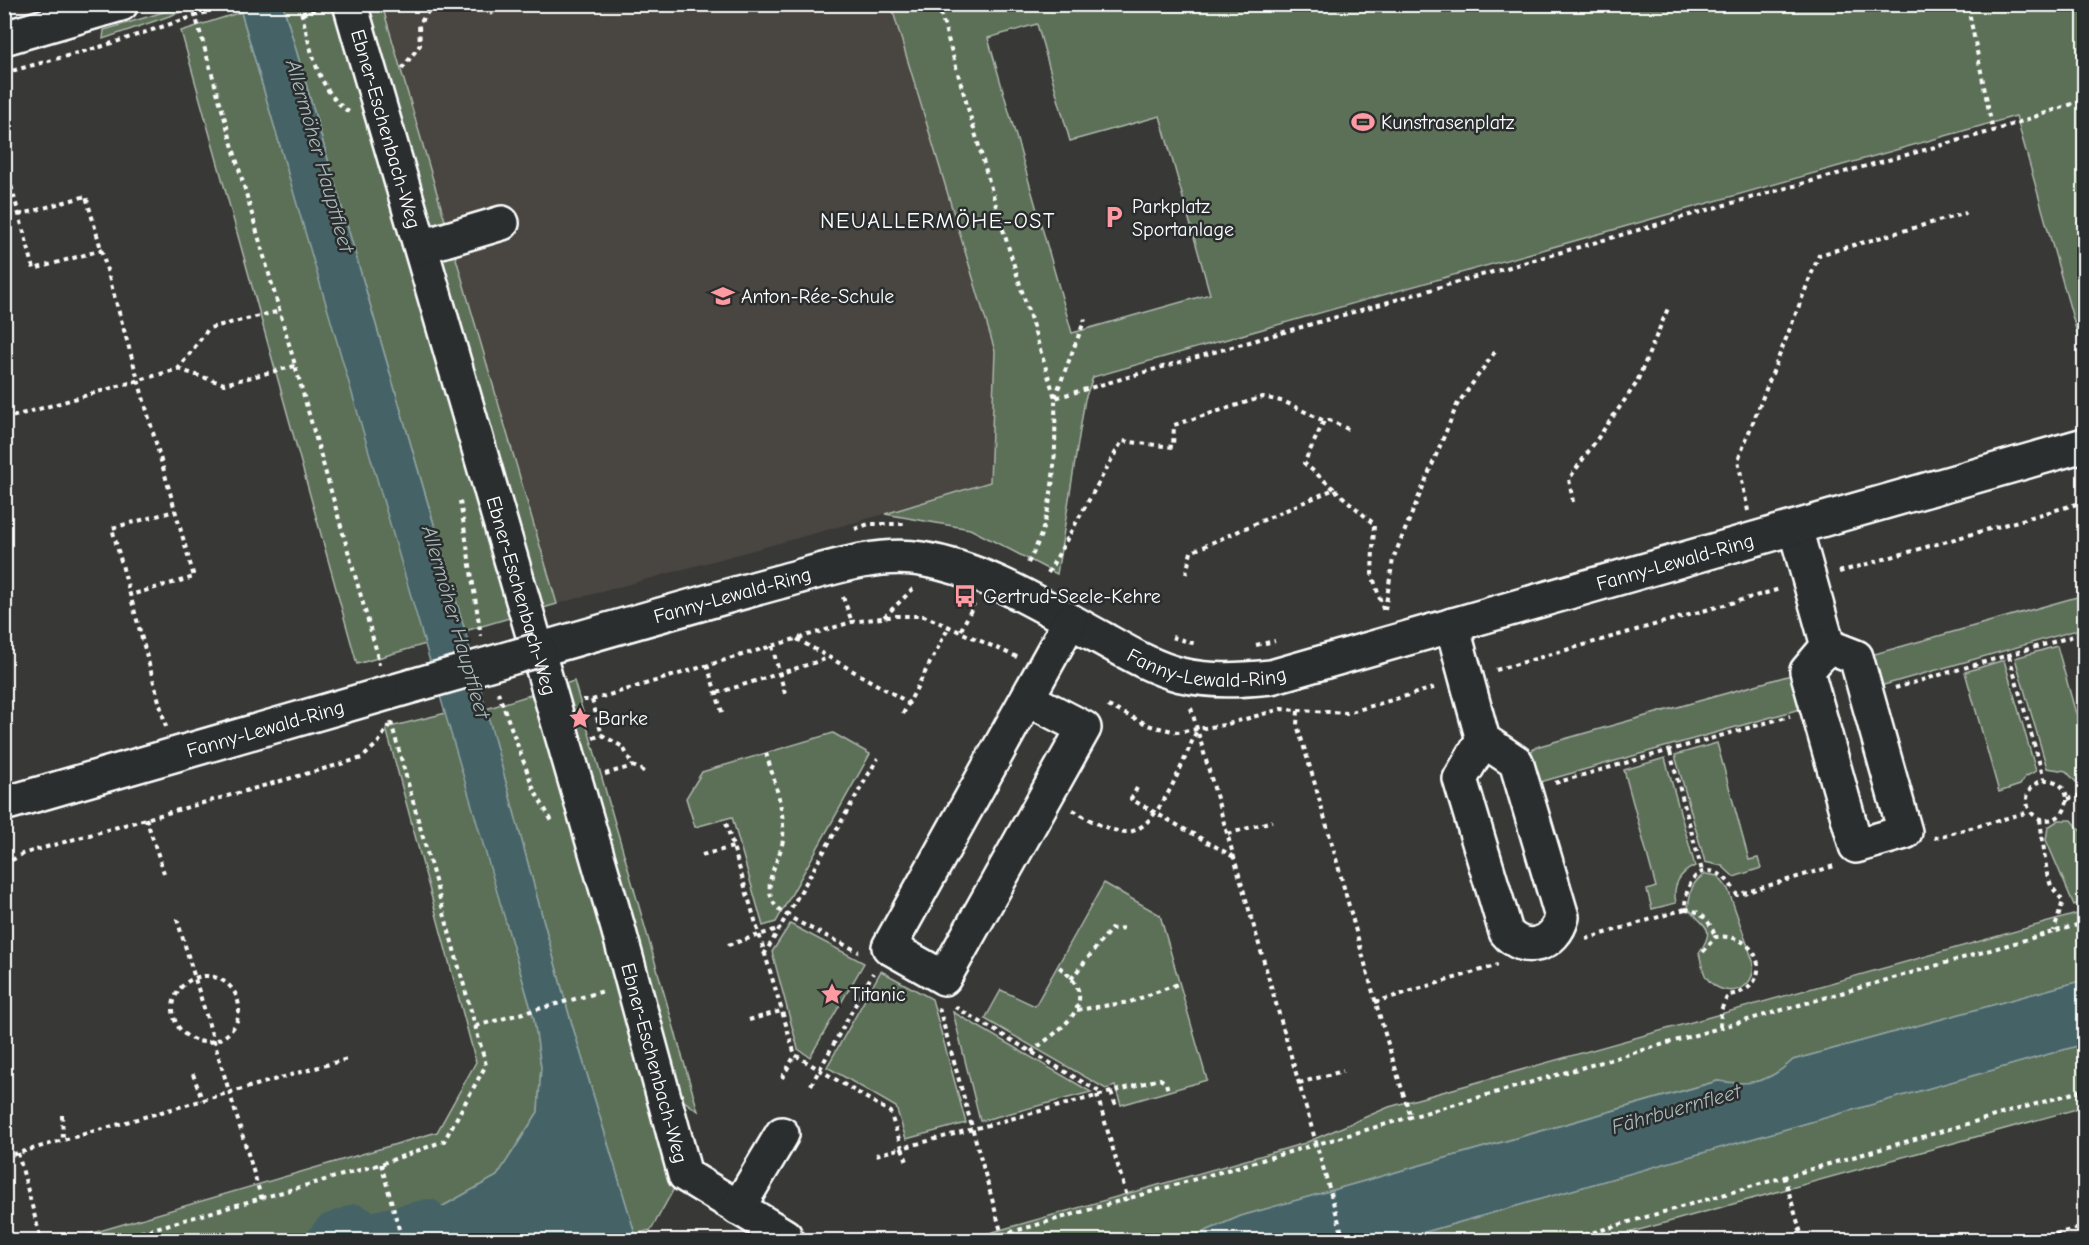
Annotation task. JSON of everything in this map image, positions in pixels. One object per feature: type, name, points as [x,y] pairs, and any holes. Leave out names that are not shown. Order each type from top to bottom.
[{"type":"street","points":[[4,38],[121,4]]},
{"type":"street","name":"Ebner-Eschenbach-Weg","points":[[350,4],[635,985],[685,1175],[785,1236],[786,1240]]},
{"type":"street","points":[[421,247],[502,223]]},
{"type":"street","name":"Fanny-Lewald-Ring","points":[[4,804],[538,650],[834,568],[897,557],[920,559],[963,569],[1031,599],[1145,661],[1182,675],[1232,681],[1271,677],[2085,446]]},
{"type":"street","points":[[1795,528],[1828,646]]},
{"type":"street","points":[[1028,699],[1084,728],[940,987],[889,947],[1070,621]]},
{"type":"street","points":[[1452,625],[1483,740],[1516,762],[1562,917],[1559,927],[1545,942],[1526,946],[1514,942],[1506,932],[1460,779],[1483,740]]},
{"type":"street","points":[[1828,646],[1856,657],[1905,832],[1856,846],[1807,671],[1828,646]]},
{"type":"street","points":[[738,1208],[782,1134]]},
{"type":"path","points":[[4,73],[100,46],[232,4]]},
{"type":"path","points":[[299,4],[321,81],[340,106],[365,123],[387,134]]},
{"type":"path","points":[[302,14],[328,4]]},
{"type":"path","points":[[377,100],[420,45],[419,26],[433,4]]},
{"type":"path","points":[[476,8],[504,4]]},
{"type":"path","points":[[938,4],[1000,223],[1055,398],[1056,445],[1046,526],[1027,563],[1056,579]]},
{"type":"path","points":[[489,7],[492,15]]},
{"type":"path","points":[[1968,7],[1993,131]]},
{"type":"path","points":[[1055,398],[1725,205],[1993,131],[2078,102],[2085,95]]},
{"type":"path","points":[[2078,102],[2085,103]]},
{"type":"path","points":[[4,160],[34,269],[102,250]]},
{"type":"path","points":[[19,214],[86,196],[102,250],[194,577],[130,595]]},
{"type":"path","points":[[1748,511],[1738,460],[1819,255],[1966,213]]},
{"type":"path","points":[[1573,502],[1569,479],[1636,384],[1669,306]]},
{"type":"path","points":[[178,369],[209,328],[280,311]]},
{"type":"path","points":[[1055,398],[1085,319]]},
{"type":"path","points":[[1384,612],[1393,559],[1457,405],[1497,349]]},
{"type":"path","points":[[4,419],[178,369],[224,384],[295,366]]},
{"type":"path","points":[[1047,574],[1122,441],[1173,447],[1174,425],[1263,397],[1285,402],[1324,421],[1329,420],[1352,431]]},
{"type":"path","points":[[1324,421],[1304,463],[1374,524],[1372,574],[1384,612]]},
{"type":"path","points":[[1186,574],[1191,552],[1334,489]]},
{"type":"path","points":[[174,754],[112,528],[176,511]]},
{"type":"path","points":[[1373,615],[1384,612]]},
{"type":"path","points":[[903,714],[950,625]]},
{"type":"path","points":[[1867,696],[2085,633]]},
{"type":"path","points":[[1163,634],[1198,645]]},
{"type":"path","points":[[797,639],[909,703]]},
{"type":"path","points":[[1248,647],[1283,640]]},
{"type":"path","points":[[772,646],[786,696]]},
{"type":"path","points":[[2008,656],[2044,779]]},
{"type":"path","points":[[717,693],[830,658]]},
{"type":"path","points":[[707,665],[723,715]]},
{"type":"path","points":[[925,673],[932,677]]},
{"type":"path","points":[[1182,675],[1344,1240]]},
{"type":"path","points":[[592,700],[602,735],[623,747],[633,766],[648,773]]},
{"type":"path","points":[[1525,791],[1670,752],[1816,708]]},
{"type":"path","points":[[1298,711],[1297,725],[1329,825],[1375,1002],[1412,1117]]},
{"type":"path","points":[[4,865],[22,854],[362,758],[378,743],[391,723],[397,719]]},
{"type":"path","points":[[1047,795],[1104,828],[1127,832],[1144,826],[1156,813],[1198,729]]},
{"type":"path","points":[[565,745],[602,735]]},
{"type":"path","points":[[1670,752],[1702,871]]},
{"type":"path","points":[[765,753],[780,804],[783,840],[771,874],[770,889],[775,905],[789,915]]},
{"type":"path","points":[[764,956],[878,758]]},
{"type":"path","points":[[1926,840],[2029,812],[2040,819],[2047,820],[2066,809],[2068,799],[2059,784],[2044,779],[2032,786],[2027,794],[2029,812]]},
{"type":"path","points":[[1137,788],[1131,799],[1234,857]]},
{"type":"path","points":[[2068,799],[2085,794]]},
{"type":"path","points":[[146,818],[164,873]]},
{"type":"path","points":[[2040,819],[2047,874],[2051,886],[2063,901],[2054,931]]},
{"type":"path","points":[[1228,834],[1272,821]]},
{"type":"path","points":[[726,823],[795,1055],[890,1112],[908,1164]]},
{"type":"path","points":[[702,855],[733,847]]},
{"type":"path","points":[[1685,909],[1687,889],[1695,875],[1702,871],[1714,871],[1723,875],[1731,883],[1737,895],[1837,865]]},
{"type":"path","points":[[1583,940],[1685,909],[1694,910],[1712,925],[1715,937]]},
{"type":"path","points":[[177,919],[262,1200]]},
{"type":"path","points":[[984,1240],[1317,1146],[1720,1027],[2085,923]]},
{"type":"path","points":[[728,945],[781,928]]},
{"type":"path","points":[[1071,979],[1111,929],[1126,928]]},
{"type":"path","points":[[1703,952],[1715,937],[1729,935],[1742,939],[1751,947],[1758,964],[1758,976],[1750,987],[1740,994],[1728,995],[1721,1010],[1720,1027]]},
{"type":"path","points":[[812,1085],[889,947]]},
{"type":"path","points":[[1375,1002],[1506,962]]},
{"type":"path","points":[[1032,1052],[1067,1022],[1077,1010],[1080,1001],[1071,979],[1059,967]]},
{"type":"path","points":[[216,977],[226,982],[238,1000],[238,1021],[232,1030],[214,1042],[203,1043],[183,1034],[173,1013],[178,992],[195,978],[216,977]]},
{"type":"path","points":[[1077,1010],[1130,1002],[1178,984]]},
{"type":"path","points":[[940,987],[1032,1052],[1097,1094],[1128,1200]]},
{"type":"path","points":[[940,987],[1002,1235]]},
{"type":"path","points":[[476,1026],[614,988]]},
{"type":"path","points":[[749,1020],[781,1011]]},
{"type":"path","points":[[782,1078],[795,1055]]},
{"type":"path","points":[[4,1157],[347,1059]]},
{"type":"path","points":[[1299,1083],[1343,1071]]},
{"type":"path","points":[[194,1074],[202,1100]]},
{"type":"path","points":[[876,1155],[1160,1079],[1166,1083],[1168,1091]]},
{"type":"path","points":[[1566,1240],[2085,1090]]},
{"type":"path","points":[[1111,1092],[1116,1106]]},
{"type":"path","points":[[62,1115],[63,1140]]},
{"type":"path","points":[[18,1153],[42,1240]]},
{"type":"path","points":[[381,1164],[402,1240]]},
{"type":"path","points":[[1784,1176],[1803,1240]]},
{"type":"path","points":[[2029,1240],[2085,1227]]},
{"type":"shaded area","name":"Anton-Rée-Schule","points":[[382,5],[891,5],[995,351],[990,482],[885,514],[557,604]]},
{"type":"green space","points":[[283,5],[382,5],[557,604],[465,631]]},
{"type":"green space","points":[[891,5],[2084,5],[2084,358],[2016,116],[1093,377],[1085,399],[1057,574],[970,529],[885,514],[990,482],[995,351]],"holes":[[[1037,24],[1070,141],[1160,116],[1210,294],[1072,333],[988,38]]]},
{"type":"green space","points":[[180,7],[181,12],[103,39],[104,30]]},
{"type":"green space","points":[[241,12],[426,644],[357,664],[181,31]]},
{"type":"green space","points":[[2084,595],[2084,628],[1873,688],[1864,657]]},
{"type":"green space","points":[[2057,646],[2084,742],[2084,779],[2076,782],[2066,771],[2047,768],[2015,658]]},
{"type":"green space","points":[[2004,660],[2036,771],[2025,777],[2020,785],[1999,792],[1965,672]]},
{"type":"green space","points":[[1791,675],[1800,709],[1533,784],[1525,757],[1536,747]]},
{"type":"green space","points":[[574,681],[698,1111],[671,1092],[677,1183],[651,1230],[635,1234],[568,1011],[486,709]]},
{"type":"green space","points":[[446,713],[534,1019],[541,1067],[538,1112],[497,1176],[429,1214],[371,1227],[355,1219],[329,1229],[320,1240],[69,1240],[437,1132],[476,1062],[386,728]]},
{"type":"green space","points":[[833,733],[870,754],[776,922],[763,926],[732,817],[695,827],[686,798],[702,772]]},
{"type":"green space","points":[[1717,743],[1749,860],[1758,858],[1761,868],[1734,877],[1722,866],[1705,862],[1675,755]]},
{"type":"green space","points":[[1665,758],[1695,866],[1685,872],[1678,881],[1675,891],[1676,903],[1652,909],[1647,890],[1656,887],[1624,770]]},
{"type":"green space","points":[[2059,820],[2072,820],[2084,835],[2084,901],[2074,905],[2046,840],[2048,827]]},
{"type":"green space","points":[[1706,874],[1718,876],[1728,889],[1753,961],[1750,980],[1738,990],[1721,989],[1713,984],[1706,977],[1703,968],[1699,953],[1708,932],[1688,908],[1694,884]]},
{"type":"green space","points":[[1104,883],[1160,915],[1207,1080],[1121,1105],[1115,1086],[1106,1089],[985,1019],[1001,990],[1035,1006]]},
{"type":"green space","points":[[2084,912],[2084,980],[1793,1060],[1775,1074],[1758,1081],[1740,1083],[1717,1081],[1241,1216],[1185,1240],[965,1240],[1305,1143],[1389,1107]]},
{"type":"green space","points":[[790,924],[864,963],[810,1057],[798,1049],[772,952]]},
{"type":"green space","points":[[881,971],[932,999],[966,1123],[906,1139],[896,1107],[827,1067]]},
{"type":"green space","points":[[953,1012],[1091,1092],[980,1121]]},
{"type":"green space","points":[[2084,1044],[2084,1107],[1603,1240],[1397,1240]]},
{"type":"water","name":"Allermöher Hauptfleet","points":[[239,5],[283,5],[465,631],[568,1011],[637,1240],[432,1240],[429,1214],[497,1176],[538,1112],[541,1067],[534,1019]]},
{"type":"water","points":[[2084,980],[2084,1044],[1397,1240],[1185,1240],[1241,1216],[1718,1081],[1750,1083],[1758,1081],[1775,1074],[1793,1060]]},
{"type":"waterway","points":[[320,1240],[329,1229],[355,1219],[371,1227],[429,1214],[435,1240]]},
{"type":"waterway","name":"Fährbuernfleet","points":[[406,1240],[441,1231]]},
{"type":"place","name":"Kunstrasenplatz","points":[[1363,122]]},
{"type":"place","name":"Parkplatz Sportanlage","points":[[1114,217]]},
{"type":"place","name":"Anton-Rée-Schule","points":[[723,296]]},
{"type":"place","name":"Gertrud-Seele-Kehre","points":[[965,596]]},
{"type":"place","name":"Barke","points":[[580,718]]},
{"type":"place","name":"Titanic","points":[[832,994]]},
{"type":"district","name":"NEUALLERMÖHE-OST","points":[[938,221]]}]
